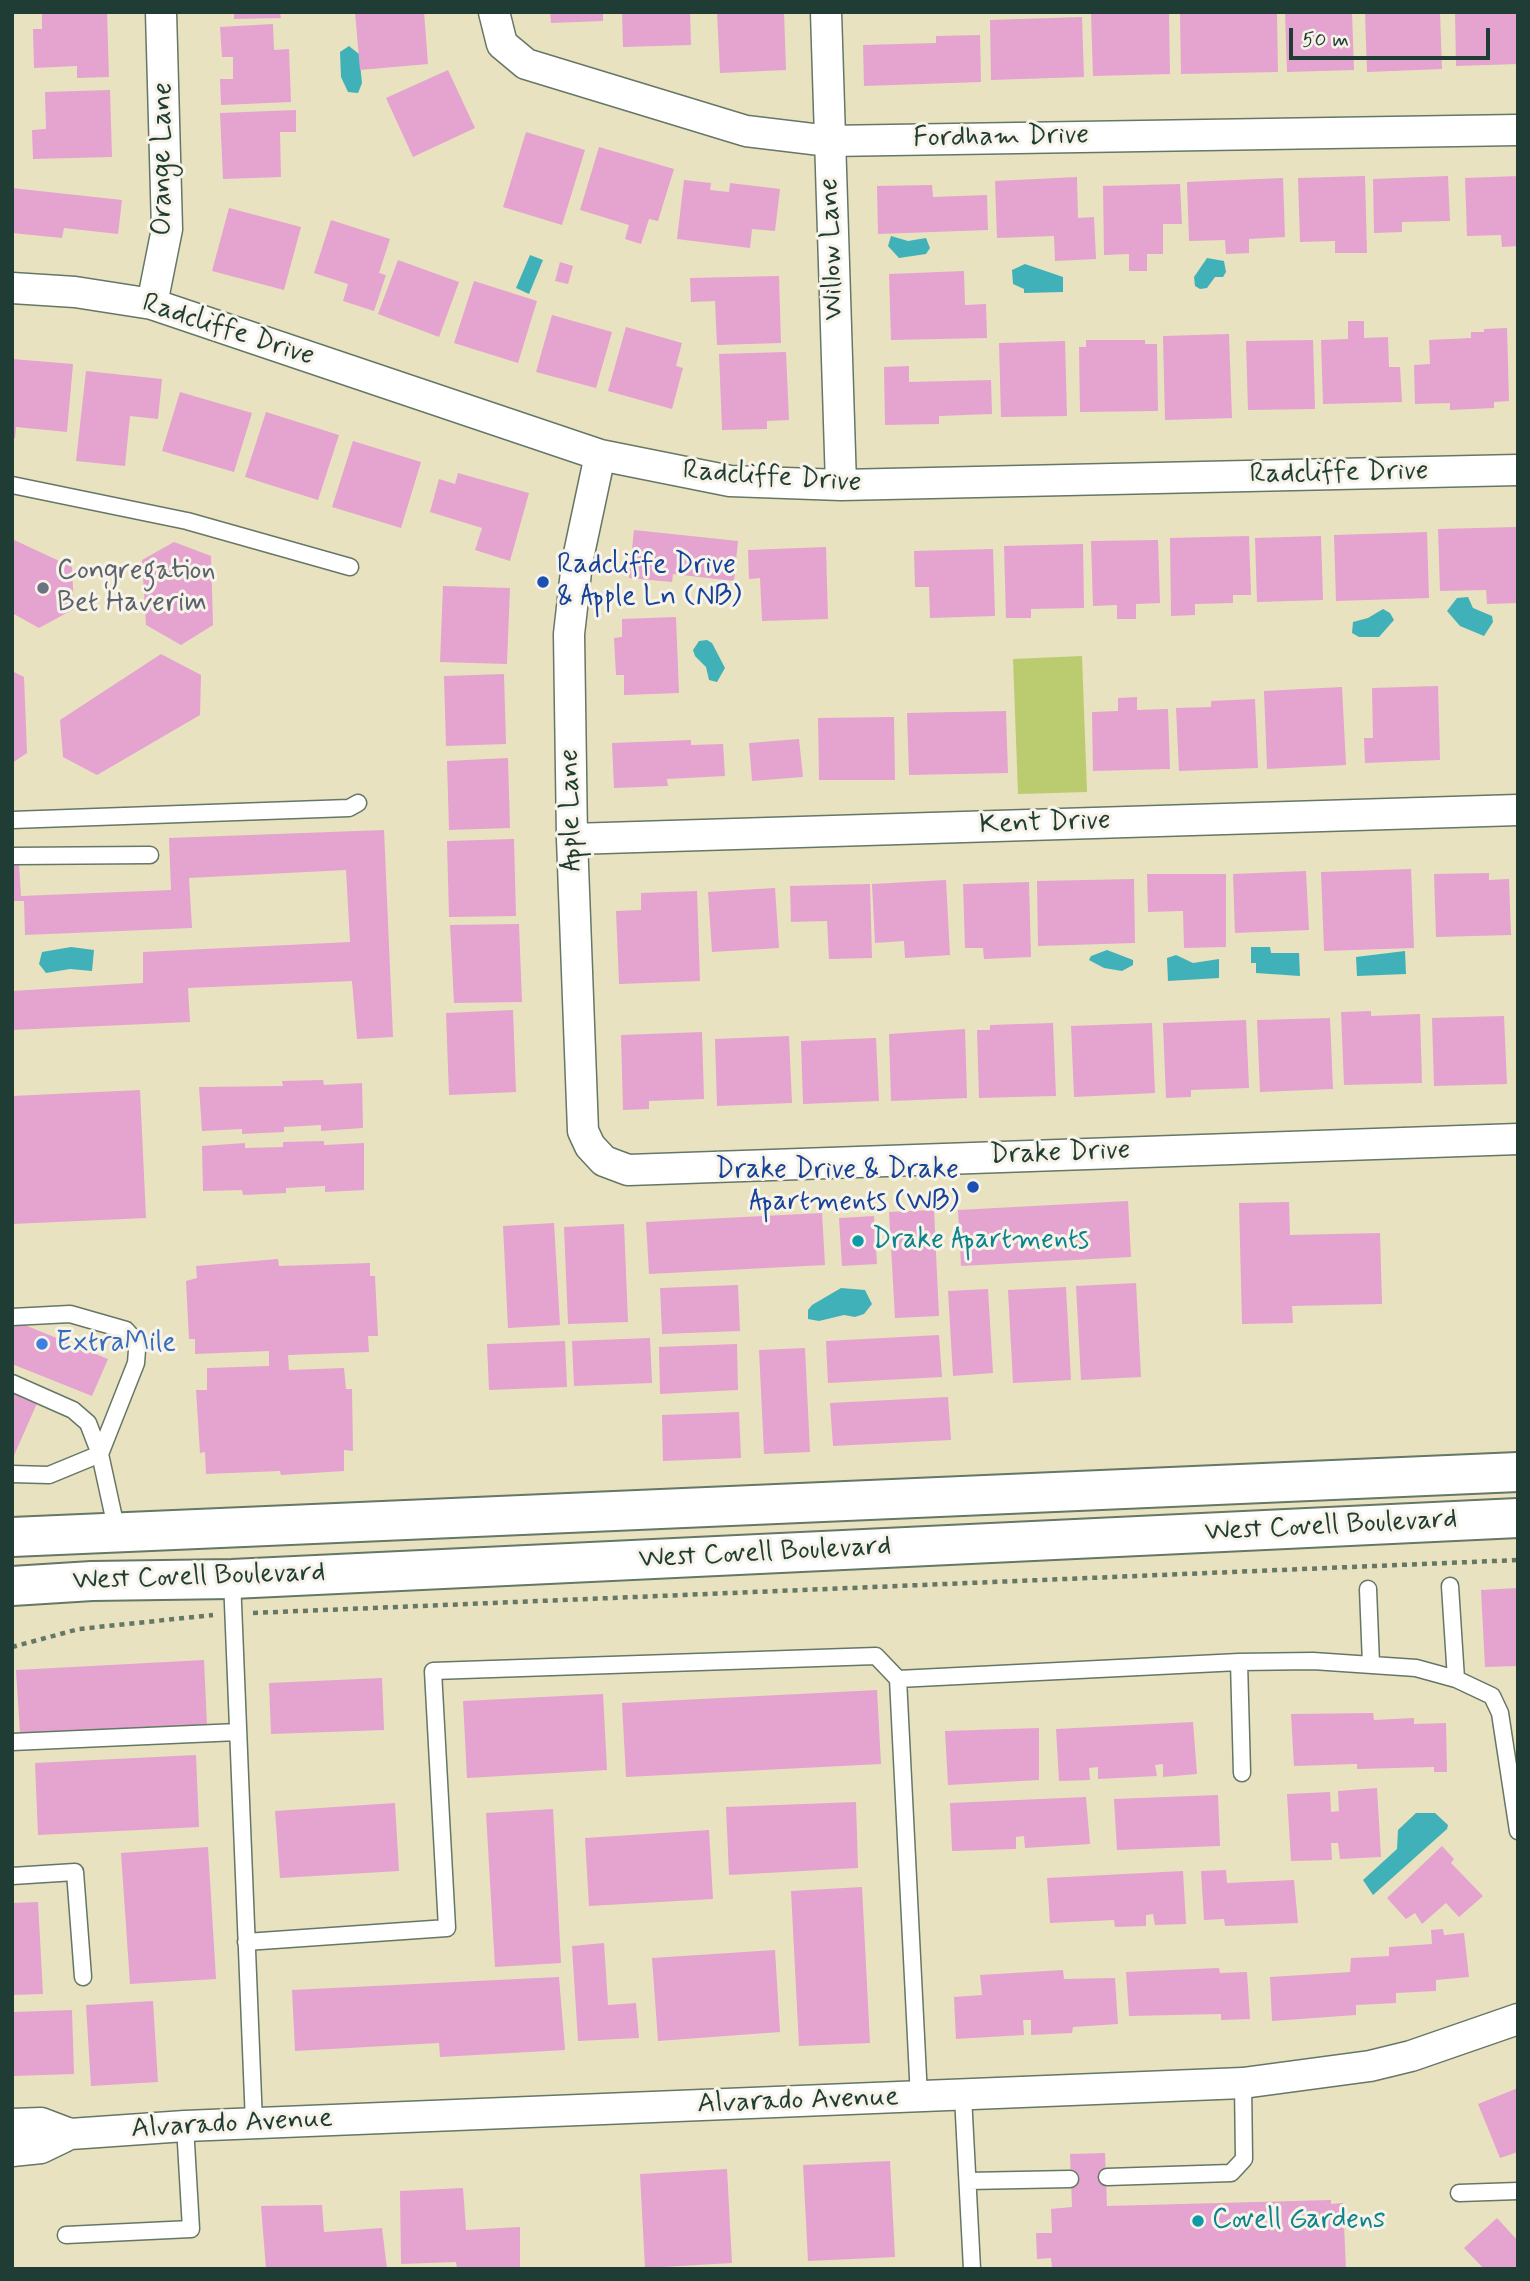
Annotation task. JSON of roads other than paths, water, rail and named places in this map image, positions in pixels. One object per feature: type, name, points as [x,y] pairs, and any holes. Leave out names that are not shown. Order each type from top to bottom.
[{"type":"main road","name":"West Covell Boulevard","points":[[12,1537],[1518,1472]]},
{"type":"main road","name":"West Covell Boulevard","points":[[12,1586],[92,1581],[233,1596],[1518,1518]]},
{"type":"main road","points":[[12,1522],[71,1535]]},
{"type":"main road","points":[[12,1611],[92,1581]]},
{"type":"street","name":"Orange Lane","points":[[152,304],[167,229],[161,12]]},
{"type":"street","name":"Fordham Drive","points":[[494,12],[502,44],[526,64],[746,131],[829,141],[1518,130]]},
{"type":"street","name":"Willow Lane","points":[[826,12],[841,485]]},
{"type":"street","name":"Radcliffe Drive","points":[[12,288],[75,292],[152,304],[600,455],[730,481],[841,485],[1518,470]]},
{"type":"street","name":"Apple Lane","points":[[600,455],[577,563],[569,634],[572,839],[583,1130],[590,1146],[604,1161]]},
{"type":"street","name":"Kent Drive","points":[[572,839],[1518,810]]},
{"type":"street","name":"Drake Drive","points":[[604,1161],[628,1170],[1518,1139]]},
{"type":"street","name":"Alvarado Avenue","points":[[12,2151],[41,2148],[70,2134],[185,2126],[1243,2083],[1370,2066],[1411,2056],[1518,2019]]},
{"type":"street","name":"Alvarado Avenue","points":[[12,2124],[41,2123],[70,2134]]},
{"type":"lane","points":[[12,485],[187,521],[350,567]]},
{"type":"lane","points":[[12,820],[349,808],[358,803]]},
{"type":"lane","points":[[12,856],[150,855]]},
{"type":"lane","points":[[12,1317],[70,1314],[126,1330],[135,1340],[136,1363],[100,1454],[49,1475],[12,1474]]},
{"type":"lane","points":[[12,1383],[75,1412],[88,1423],[100,1454],[118,1534]]},
{"type":"lane","points":[[1450,1586],[1456,1679]]},
{"type":"lane","points":[[1368,1589],[1371,1664]]},
{"type":"lane","points":[[233,1596],[254,2123]]},
{"type":"lane","points":[[246,1942],[447,1928],[433,1671],[876,1656],[898,1679],[919,2097]]},
{"type":"lane","points":[[898,1679],[1239,1661],[1371,1664],[1416,1668],[1456,1679],[1492,1696],[1500,1713],[1518,1831]]},
{"type":"lane","points":[[1239,1661],[1242,1773]]},
{"type":"lane","points":[[12,1742],[238,1732]]},
{"type":"lane","points":[[12,1876],[75,1872],[83,1977]]},
{"type":"lane","points":[[1107,2177],[1231,2173],[1244,2159],[1243,2083]]},
{"type":"lane","points":[[963,2096],[972,2269]]},
{"type":"lane","points":[[66,2235],[191,2229],[185,2126]]},
{"type":"lane","points":[[968,2181],[1070,2179]]},
{"type":"lane","points":[[1459,2193],[1518,2191]]},
{"type":"water","points":[[349,46],[359,54],[362,83],[358,93],[348,92],[341,77],[340,52]]},
{"type":"water","points":[[891,236],[908,241],[926,238],[930,248],[926,254],[899,258],[888,246]]},
{"type":"water","points":[[530,255],[543,260],[529,294],[516,288]]},
{"type":"water","points":[[1207,258],[1224,261],[1226,272],[1223,277],[1215,277],[1207,288],[1200,289],[1195,286],[1194,277]]},
{"type":"water","points":[[1025,264],[1063,277],[1063,292],[1024,293],[1024,289],[1013,284],[1012,270]]},
{"type":"water","points":[[1468,597],[1473,608],[1492,616],[1493,622],[1484,636],[1460,626],[1447,611],[1457,598]]},
{"type":"water","points":[[1383,609],[1390,613],[1394,620],[1379,637],[1359,637],[1352,633],[1353,622],[1368,618]]},
{"type":"water","points":[[707,640],[712,643],[725,668],[717,682],[709,680],[706,667],[693,650],[699,641]]},
{"type":"water","points":[[71,947],[94,950],[92,971],[70,969],[46,973],[39,964],[42,952]]},
{"type":"water","points":[[1251,947],[1270,947],[1271,953],[1299,953],[1300,976],[1256,973],[1256,963],[1251,963]]},
{"type":"water","points":[[1107,950],[1133,960],[1133,965],[1122,971],[1104,968],[1089,960],[1091,956]]},
{"type":"water","points":[[1405,951],[1406,974],[1357,976],[1356,957]]},
{"type":"water","points":[[1176,955],[1193,963],[1219,959],[1219,978],[1168,981],[1167,958]]},
{"type":"water","points":[[841,1288],[865,1290],[872,1304],[864,1314],[855,1317],[844,1315],[819,1321],[808,1319],[808,1310],[812,1305]]},
{"type":"water","points":[[1416,1813],[1435,1813],[1448,1825],[1447,1829],[1373,1895],[1363,1880],[1397,1849],[1398,1830]]},
{"type":"place","name":"Radcliffe Drive & Apple Ln (NB)","points":[[543,582]]},
{"type":"place","name":"Congregation Bet Haverim","points":[[43,588]]},
{"type":"place","name":"Drake Drive & Drake Apartments (WB)","points":[[973,1187]]},
{"type":"place","name":"Drake Apartments","points":[[858,1241]]},
{"type":"place","name":"ExtraMile","points":[[42,1344]]},
{"type":"place","name":"Covell Gardens","points":[[1198,2221]]}]
